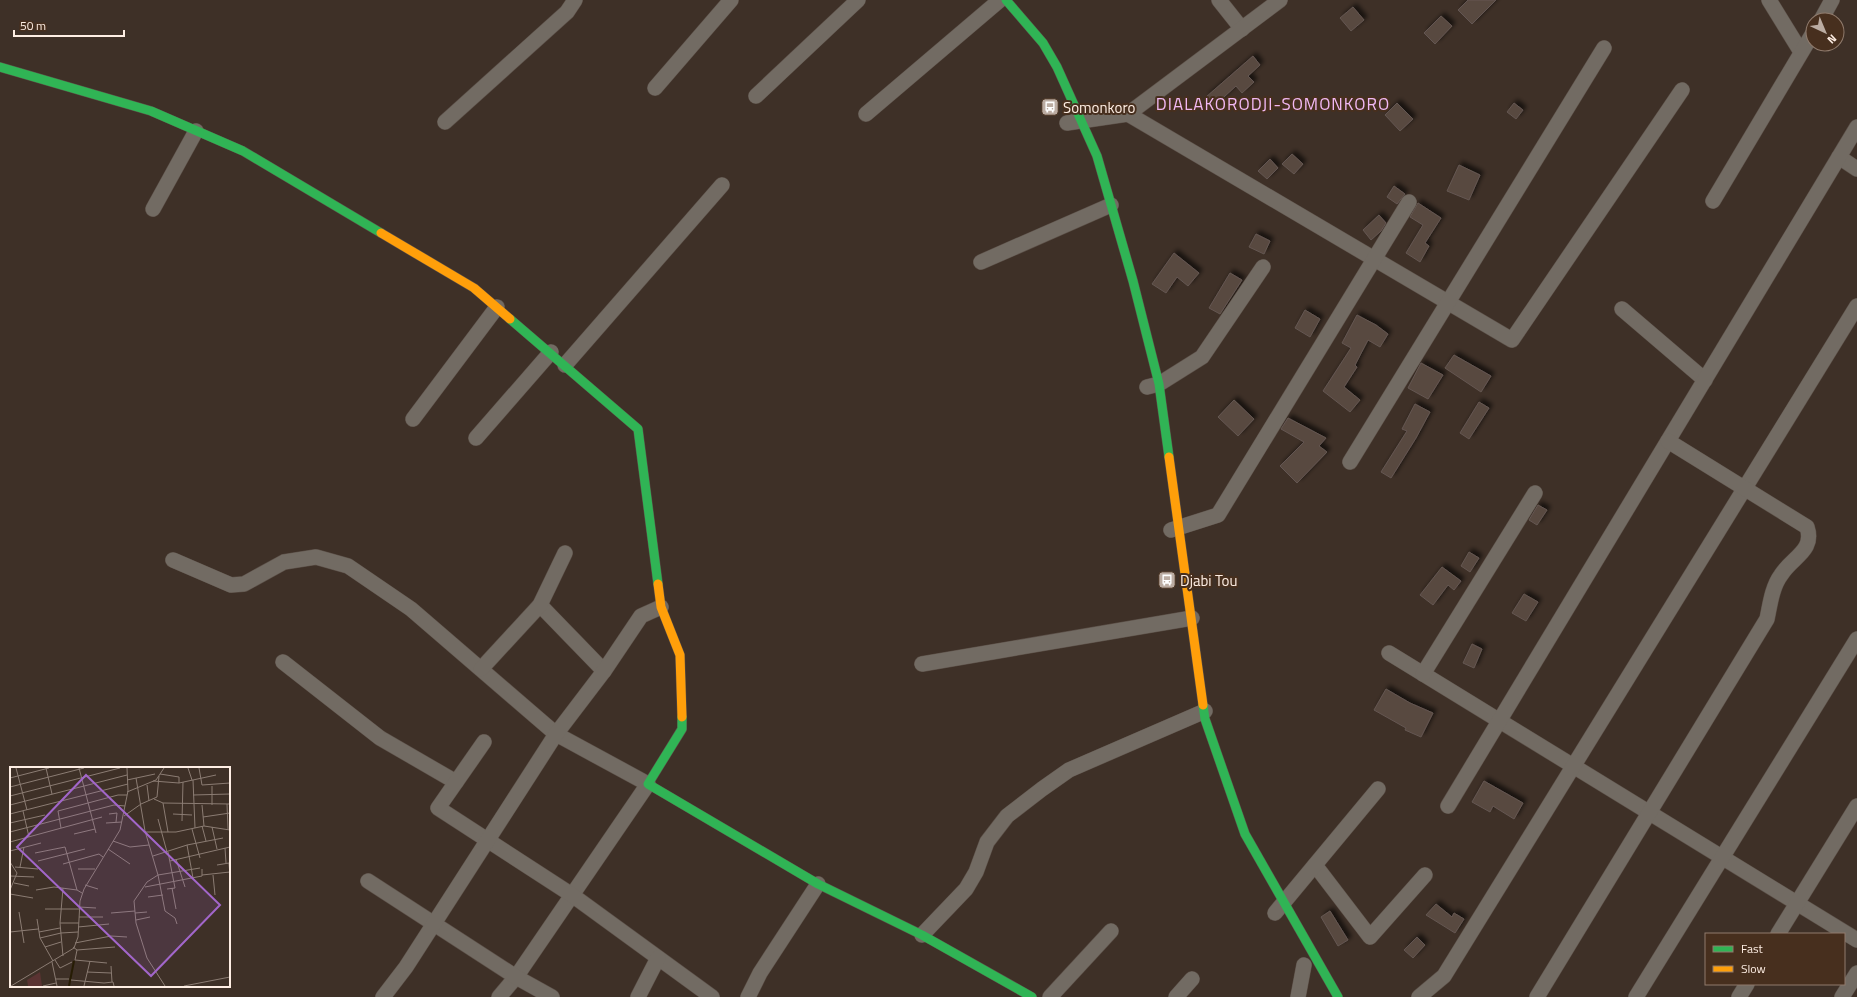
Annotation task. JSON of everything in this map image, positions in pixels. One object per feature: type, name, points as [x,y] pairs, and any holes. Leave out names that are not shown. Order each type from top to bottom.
[{"type":"street","points":[[445,122],[567,12],[575,0]]},
{"type":"street","points":[[655,88],[731,0]]},
{"type":"street","points":[[756,96],[858,0]]},
{"type":"street","points":[[1219,0],[1242,28]]},
{"type":"street","points":[[1071,122],[1128,114],[1280,0]]},
{"type":"street","points":[[1769,0],[1801,52]]},
{"type":"street","points":[[1825,12],[1832,0]]},
{"type":"street","points":[[866,114],[998,3],[1043,43],[1057,68],[1071,122],[1097,156],[1102,209],[1133,281],[1171,530],[1196,717]]},
{"type":"street","points":[[1713,201],[1805,46]]},
{"type":"street","points":[[1350,462],[1604,48]]},
{"type":"street","points":[[0,67],[151,111],[243,152],[386,234],[474,288],[551,352],[638,429],[661,607],[680,655],[682,729],[648,784],[516,977],[499,997]]},
{"type":"street","points":[[1128,114],[1512,340],[1682,90]]},
{"type":"street","points":[[1448,806],[1857,127]]},
{"type":"street","points":[[152,209],[196,131]]},
{"type":"street","points":[[1839,157],[1857,170]]},
{"type":"street","points":[[565,365],[722,185]]},
{"type":"street","points":[[1171,530],[1218,515],[1409,202]]},
{"type":"street","points":[[981,262],[1102,209]]},
{"type":"street","points":[[1150,386],[1202,357],[1263,267]]},
{"type":"street","points":[[1419,997],[1444,976],[1857,306]]},
{"type":"street","points":[[413,419],[497,307]]},
{"type":"street","points":[[1622,310],[1705,380]]},
{"type":"street","points":[[476,438],[551,352]]},
{"type":"street","points":[[1537,997],[1767,619],[1772,597],[1780,576],[1808,546],[1810,536],[1807,528],[1668,441]]},
{"type":"street","points":[[1423,674],[1535,492]]},
{"type":"street","points":[[480,669],[540,605],[565,553]]},
{"type":"street","points":[[173,560],[231,585],[244,584],[284,562],[290,561],[316,557],[348,566],[411,609],[556,734],[648,784],[818,884],[922,934],[1032,997]]},
{"type":"street","points":[[540,605],[604,671]]},
{"type":"street","points":[[383,997],[406,968],[556,734],[604,671],[641,616],[661,607]]},
{"type":"street","points":[[922,664],[1183,620]]},
{"type":"street","points":[[1636,997],[1857,639]]},
{"type":"street","points":[[1389,653],[1857,940]]},
{"type":"street","points":[[283,662],[380,738],[456,782]]},
{"type":"street","points":[[922,934],[966,889],[976,872],[987,842],[1007,816],[1069,770],[1196,717],[1206,719],[1245,834],[1277,910],[1338,997]]},
{"type":"street","points":[[484,742],[438,808],[572,895],[712,997]]},
{"type":"street","points":[[1277,910],[1378,789]]},
{"type":"street","points":[[1779,933],[1857,806]]},
{"type":"street","points":[[1315,865],[1370,937],[1425,875]]},
{"type":"street","points":[[368,881],[516,977],[552,997]]},
{"type":"street","points":[[748,997],[760,973],[818,884]]},
{"type":"street","points":[[1050,997],[1111,931]]},
{"type":"street","points":[[638,997],[658,958]]},
{"type":"street","points":[[1298,997],[1305,967]]},
{"type":"street","points":[[1842,997],[1857,973]]},
{"type":"street","points":[[1176,997],[1192,980]]},
{"type":"street","points":[[1739,997],[1746,985]]},
{"type":"building","points":[[1468,0],[1496,0],[1472,24],[1458,10]]},
{"type":"building","points":[[1353,7],[1364,20],[1351,31],[1340,18]]},
{"type":"building","points":[[1441,16],[1452,26],[1435,44],[1424,33]]},
{"type":"building","points":[[1253,56],[1260,65],[1248,76],[1254,82],[1242,93],[1236,86],[1214,106],[1206,97]]},
{"type":"building","points":[[1397,103],[1413,119],[1400,131],[1385,115]]},
{"type":"building","points":[[1514,103],[1523,110],[1516,119],[1507,112]]},
{"type":"building","points":[[1292,154],[1303,164],[1294,174],[1282,164]]},
{"type":"building","points":[[1270,159],[1278,168],[1267,179],[1258,171]]},
{"type":"building","points":[[1459,165],[1480,175],[1469,200],[1447,191]]},
{"type":"building","points":[[1394,186],[1405,194],[1397,204],[1387,197]]},
{"type":"building","points":[[1418,203],[1441,218],[1425,243],[1429,246],[1420,262],[1406,253],[1423,225],[1410,217]]},
{"type":"building","points":[[1379,215],[1386,223],[1381,231],[1371,240],[1363,230]]},
{"type":"building","points":[[1256,234],[1270,241],[1264,254],[1249,247]]},
{"type":"building","points":[[1174,253],[1199,273],[1188,286],[1177,277],[1166,293],[1152,284]]},
{"type":"building","points":[[1230,273],[1242,280],[1220,314],[1209,308]]},
{"type":"building","points":[[1305,310],[1320,319],[1310,337],[1295,328]]},
{"type":"building","points":[[1357,315],[1376,325],[1388,334],[1380,347],[1368,340],[1355,365],[1357,367],[1344,387],[1360,400],[1350,412],[1323,391],[1351,348],[1342,343]]},
{"type":"building","points":[[1454,355],[1491,376],[1481,392],[1445,368]]},
{"type":"building","points":[[1421,363],[1443,375],[1428,399],[1408,388]]},
{"type":"building","points":[[1234,400],[1254,419],[1238,436],[1218,417]]},
{"type":"building","points":[[1479,402],[1489,408],[1469,439],[1460,433]]},
{"type":"building","points":[[1415,404],[1430,412],[1391,478],[1381,472],[1407,431],[1402,429]]},
{"type":"building","points":[[1288,418],[1326,438],[1319,446],[1327,452],[1297,483],[1280,466],[1304,442],[1281,429]]},
{"type":"building","points":[[1538,505],[1547,510],[1537,525],[1529,520]]},
{"type":"building","points":[[1469,552],[1479,558],[1470,572],[1461,566]]},
{"type":"building","points":[[1442,567],[1461,581],[1454,590],[1448,585],[1433,605],[1420,595]]},
{"type":"building","points":[[1524,594],[1538,602],[1526,621],[1512,613]]},
{"type":"building","points":[[1472,644],[1482,649],[1474,668],[1463,663]]},
{"type":"building","points":[[1386,689],[1410,703],[1433,713],[1421,737],[1405,730],[1406,728],[1374,710]]},
{"type":"building","points":[[1484,781],[1523,803],[1514,819],[1493,806],[1490,812],[1472,802]]},
{"type":"building","points":[[1436,904],[1452,917],[1454,913],[1464,919],[1455,933],[1426,915]]},
{"type":"building","points":[[1330,911],[1348,940],[1338,946],[1321,917]]},
{"type":"building","points":[[1417,937],[1425,945],[1413,958],[1404,950]]},
{"type":"traffic: fast","points":[[1006,0],[1043,43],[1057,67],[1097,156],[1133,281],[1159,384],[1169,457]]},
{"type":"traffic: fast","points":[[0,67],[151,111],[243,151],[381,233]]},
{"type":"traffic: fast","points":[[510,319],[638,429],[658,584]]},
{"type":"traffic: fast","points":[[1203,705],[1205,719],[1245,834],[1338,997]]},
{"type":"traffic: fast","points":[[682,717],[682,729],[648,784],[818,884],[922,935],[1032,997]]},
{"type":"traffic: slow","points":[[381,233],[474,288],[510,319]]},
{"type":"traffic: slow","points":[[1169,457],[1203,705]]},
{"type":"traffic: slow","points":[[658,584],[661,607],[680,655],[682,717]]},
{"type":"place","name":"Somonkoro","points":[[1050,107]]},
{"type":"place","name":"Djabi Tou","points":[[1167,580]]},
{"type":"district","name":"DIALAKORODJI-SOMONKORO","points":[[1273,104]]}]
